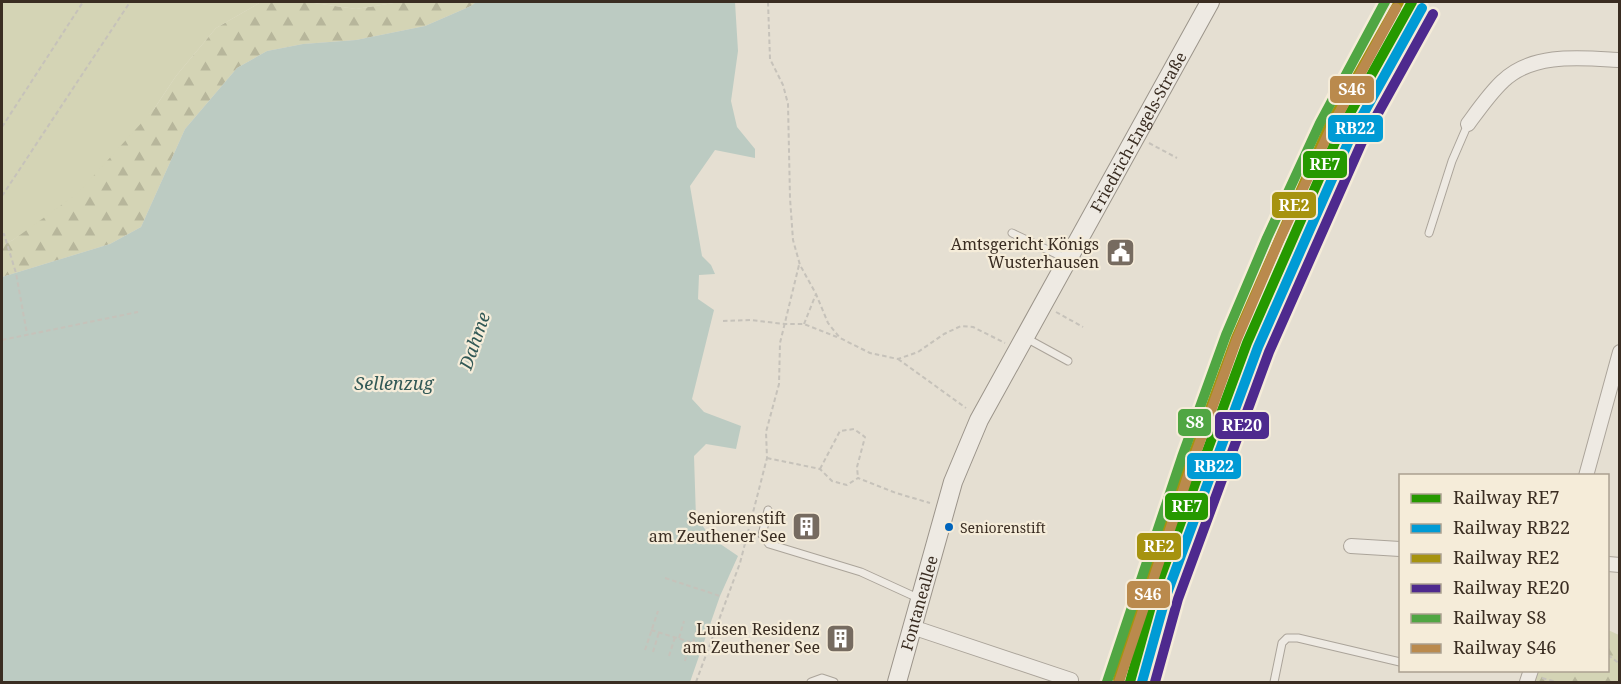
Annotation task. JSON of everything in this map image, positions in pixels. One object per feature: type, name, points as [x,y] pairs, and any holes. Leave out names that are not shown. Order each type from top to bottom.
[{"type":"main road","name":"Friedrich-Engels-Straße","points":[[975,415],[1020,344],[1210,2]]},
{"type":"main road","name":"Fontaneallee","points":[[897,682],[953,482],[975,415]]},
{"type":"street","points":[[1468,124],[1504,80],[1518,70],[1553,59],[1620,60]]},
{"type":"street","points":[[1587,474],[1620,352]]},
{"type":"street","points":[[1351,546],[1399,549]]},
{"type":"street","points":[[912,627],[1071,680]]},
{"type":"lane","points":[[1429,233],[1452,160],[1468,124]]},
{"type":"lane","points":[[1012,233],[1067,259]]},
{"type":"lane","points":[[1020,344],[1068,360]]},
{"type":"lane","points":[[768,510],[762,535],[769,544],[861,572],[920,599]]},
{"type":"lane","points":[[1274,682],[1282,643],[1287,638],[1298,638],[1399,662]]},
{"type":"lane","points":[[811,682],[822,678],[834,682]]},
{"type":"path","points":[[2,127],[83,2]]},
{"type":"path","points":[[2,196],[130,2]]},
{"type":"path","points":[[768,2],[770,59],[783,85],[788,104],[793,240],[799,264],[816,294],[828,323],[840,338]]},
{"type":"path","points":[[1147,141],[1177,158]]},
{"type":"path","points":[[2,235],[4,234],[16,273],[27,334]]},
{"type":"path","points":[[696,682],[740,564],[766,458],[766,432],[779,384],[780,346],[799,264]]},
{"type":"path","points":[[804,324],[816,294]]},
{"type":"path","points":[[1053,310],[1083,327]]},
{"type":"path","points":[[2,340],[138,312]]},
{"type":"path","points":[[723,321],[750,320],[804,324],[870,353],[898,358],[975,415]]},
{"type":"path","points":[[898,358],[918,352],[944,334],[961,326],[973,327],[1020,344]]},
{"type":"path","points":[[820,469],[840,432],[854,429],[865,438],[857,467],[858,478]]},
{"type":"path","points":[[766,458],[820,469],[832,481],[847,485],[858,478]]},
{"type":"path","points":[[858,478],[896,493],[936,504]]},
{"type":"path","points":[[665,578],[720,596]]},
{"type":"path","points":[[645,650],[658,611]]},
{"type":"path","points":[[669,656],[684,621]]},
{"type":"path","points":[[685,661],[698,626]]},
{"type":"path","points":[[651,630],[703,646]]},
{"type":"path","points":[[653,652],[659,632]]},
{"type":"path","points":[[1543,679],[1557,682]]},
{"type":"green space","points":[[2,2],[261,2],[216,28],[176,76],[154,109],[78,193],[13,240],[2,245]]},
{"type":"green space","points":[[261,2],[307,2],[356,9],[400,2],[476,2],[425,26],[356,40],[303,44],[267,51],[237,68],[185,129],[141,227],[110,244],[2,277],[2,245],[13,240],[34,223],[154,109],[176,76],[216,28]]},
{"type":"green space","points":[[307,2],[400,2],[356,9]]},
{"type":"green space","points":[[1609,630],[1619,635],[1619,682],[1532,682],[1535,672],[1609,672]]},
{"type":"water","name":"Sellenzug","points":[[476,2],[735,2],[738,51],[731,101],[737,127],[755,149],[755,158],[715,150],[690,186],[702,256],[711,265],[715,274],[699,275],[698,299],[714,310],[692,399],[704,412],[741,426],[736,449],[706,444],[694,456],[696,518],[713,539],[738,556],[720,596],[690,682],[2,682],[2,277],[110,244],[141,227],[185,129],[237,68],[267,51],[303,44],[356,40],[425,26]]},
{"type":"rail line","name":"S8","points":[[1107,682],[1182,457],[1226,335],[1267,238],[1320,123],[1385,2]]},
{"type":"rail line","name":"RE2","points":[[1118,679],[1144,588],[1236,338],[1329,126],[1399,2]]},
{"type":"rail line","name":"RE7","points":[[1130,682],[1155,592],[1247,343],[1340,131],[1412,2]]},
{"type":"rail line","name":"S46","points":[[1119,682],[1193,461],[1237,339],[1331,128],[1396,8]]},
{"type":"rail line","name":"RB22","points":[[1142,682],[1166,596],[1258,347],[1351,136],[1422,8]]},
{"type":"rail line","name":"RE20","points":[[1155,682],[1178,599],[1269,352],[1362,142],[1433,14]]},
{"type":"place","name":"Amtsgericht Königs Wusterhausen","points":[[1120,253]]},
{"type":"place","name":"Seniorenstift am Zeuthener See","points":[[807,527]]},
{"type":"place","name":"Seniorenstift","points":[[949,527]]},
{"type":"place","name":"Luisen Residenz am Zeuthener See","points":[[841,638]]},
{"type":"water label","name":"Dahme","points":[[475,341]]}]
